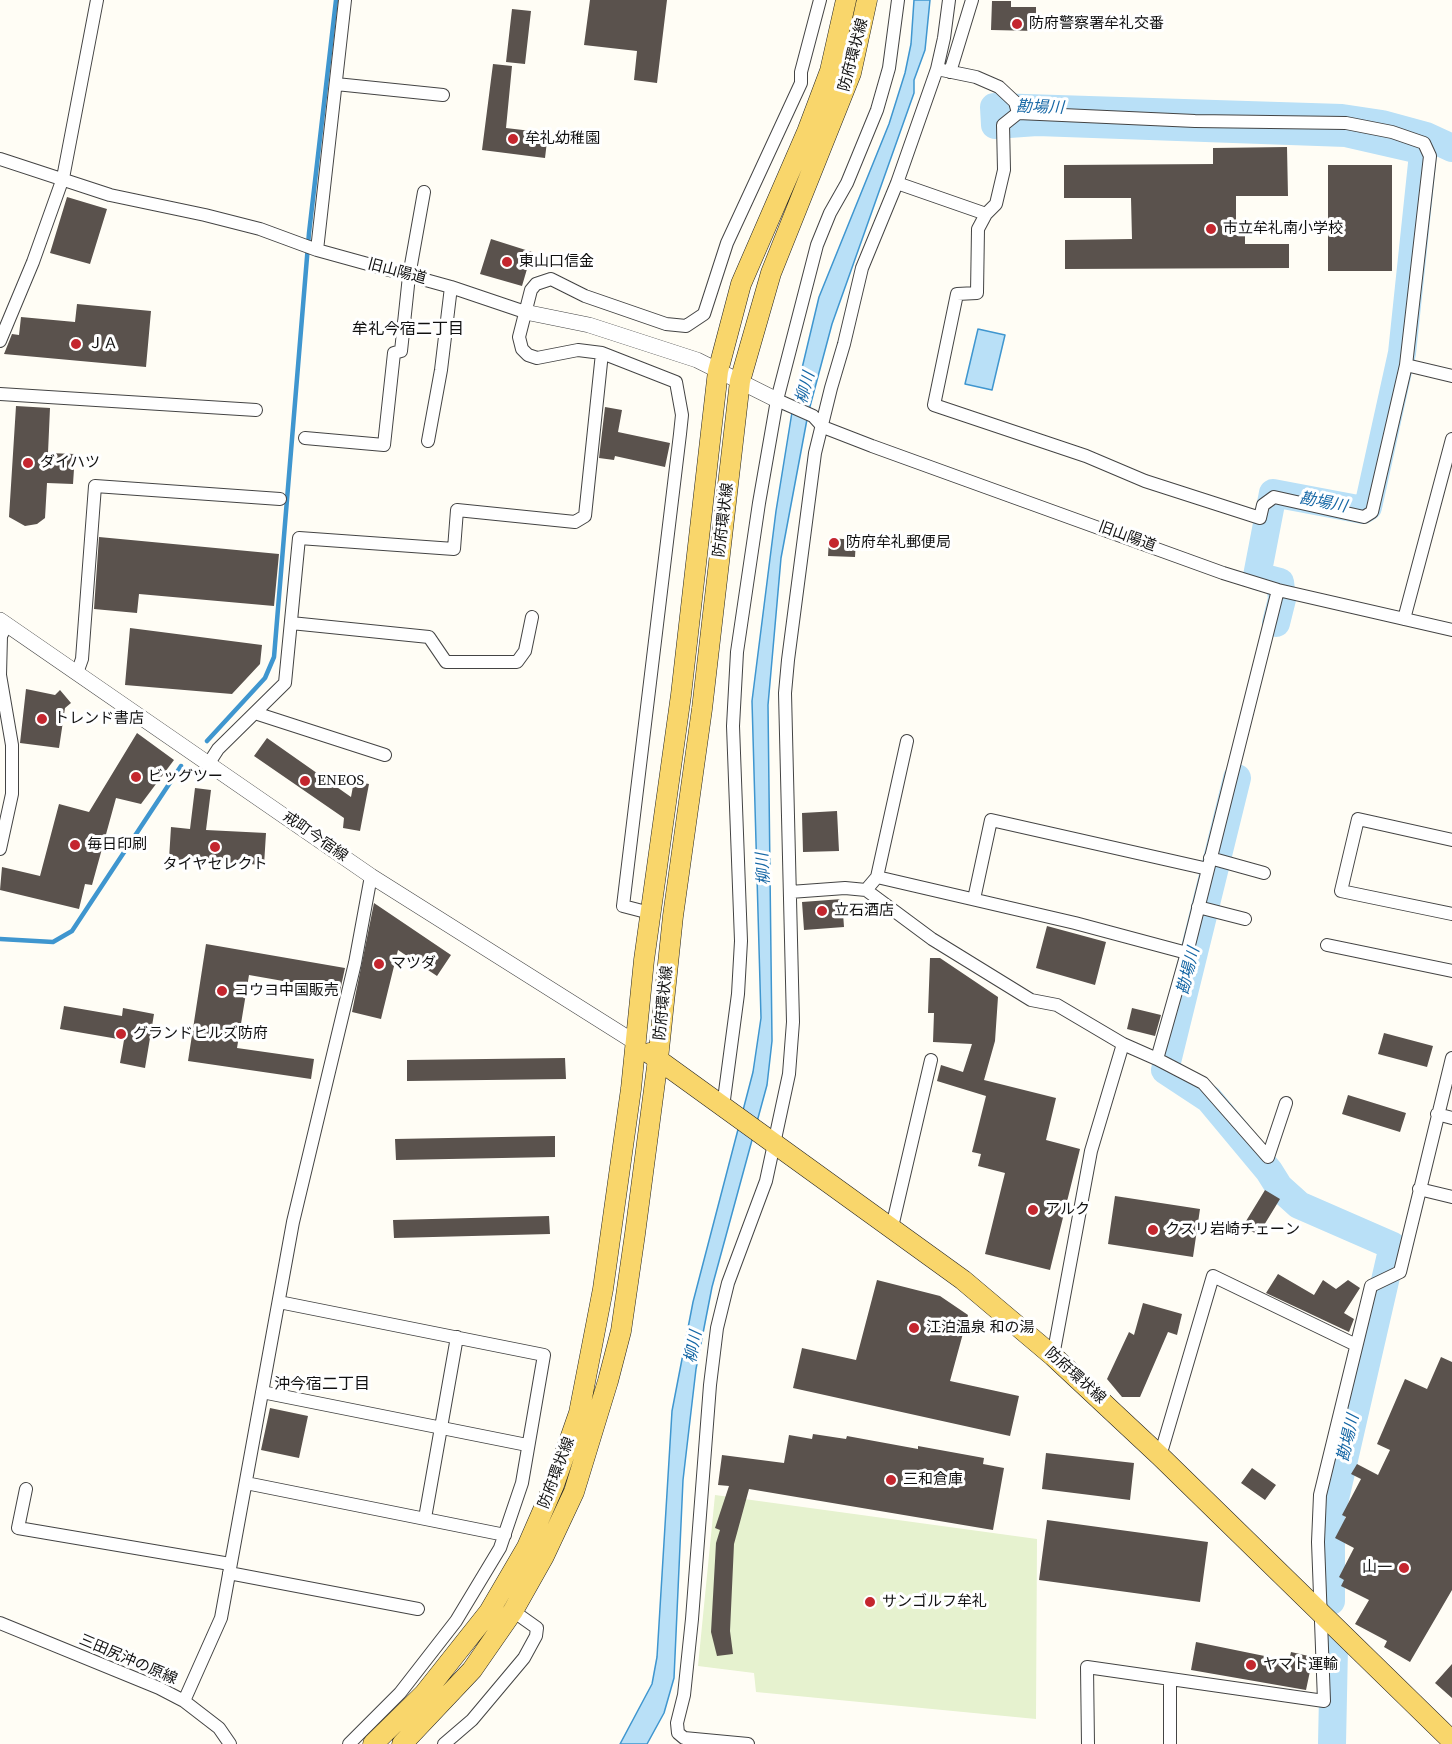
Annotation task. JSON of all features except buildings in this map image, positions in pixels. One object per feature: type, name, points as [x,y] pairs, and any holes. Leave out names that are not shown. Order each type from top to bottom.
[{"type":"main road","name":"防府環状線","points":[[376,1742],[424,1694],[489,1612],[527,1547],[554,1485],[579,1413],[592,1346],[636,1043],[650,913],[681,695],[718,371],[741,284],[807,132],[830,71],[846,0]]},
{"type":"main road","name":"防府環状線","points":[[402,1744],[472,1670],[513,1611],[544,1556],[574,1491],[608,1381],[621,1330],[658,1059],[673,916],[702,709],[740,381],[771,273],[851,73],[867,0]]},
{"type":"main road","name":"防府環状線","points":[[636,1043],[963,1280],[1053,1356],[1160,1456],[1452,1741]]},
{"type":"street","points":[[0,340],[33,262],[63,178],[97,0]]},
{"type":"street","points":[[317,250],[345,0]]},
{"type":"street","points":[[650,913],[623,906],[682,415],[676,382],[602,353],[579,350],[537,358],[528,355],[522,349],[519,337],[525,312],[536,284],[551,279],[559,280],[585,296],[666,324],[686,326],[704,314],[727,243],[801,83],[801,72],[820,0]]},
{"type":"street","points":[[728,1110],[741,941],[733,726],[737,652],[782,403],[817,245],[830,213],[847,183],[878,110],[889,68],[898,0]]},
{"type":"street","points":[[748,1744],[683,1741],[678,1733],[677,1724],[684,1695],[692,1619],[717,1328],[728,1283],[766,1181],[770,1139],[789,1074],[792,1032],[785,693],[788,660],[814,465],[859,278],[897,183],[937,69],[945,38],[949,0]]},
{"type":"street","points":[[950,72],[972,0]]},
{"type":"street","points":[[937,69],[999,87],[1015,102],[1018,113]]},
{"type":"street","points":[[336,84],[442,95]]},
{"type":"street","points":[[1018,113],[1195,121],[1346,123],[1392,132],[1424,143],[1430,156],[1406,365],[1372,512],[1364,517],[1274,497],[1263,505],[1260,518],[1145,481],[1086,456],[934,405],[957,294],[977,293],[978,229],[986,214],[996,204],[1004,170],[1003,125],[1018,113]]},
{"type":"street","name":"旧山陽道","points":[[0,159],[110,195],[205,214],[317,250],[451,287],[525,312],[619,334],[697,360],[813,416],[824,427],[1002,494],[1278,590],[1452,630]]},
{"type":"street","points":[[897,183],[986,214]]},
{"type":"street","points":[[305,438],[384,445],[394,352],[401,351],[409,276],[424,192]]},
{"type":"street","points":[[428,441],[441,370],[451,287]]},
{"type":"street","points":[[209,763],[218,749],[285,683],[298,538],[454,549],[458,510],[575,522],[585,516],[602,353]]},
{"type":"street","points":[[1406,365],[1452,376]]},
{"type":"street","points":[[0,394],[256,410]]},
{"type":"street","points":[[1404,620],[1452,439]]},
{"type":"street","points":[[76,673],[82,659],[95,486],[280,499]]},
{"type":"street","points":[[1157,1059],[1187,953],[1278,590]]},
{"type":"street","points":[[291,623],[429,637],[447,662],[517,662],[525,651],[532,617]]},
{"type":"street","points":[[0,849],[12,794],[12,746],[0,675],[1,636],[4,623]]},
{"type":"street","name":"戒町今宿線","points":[[4,623],[371,876],[636,1043]]},
{"type":"street","points":[[255,713],[386,755]]},
{"type":"street","points":[[866,890],[877,877],[908,741]]},
{"type":"street","points":[[1452,840],[1358,819],[1341,891],[1452,914]]},
{"type":"street","points":[[974,899],[991,820],[1264,873]]},
{"type":"street","points":[[184,1701],[221,1618],[294,1222],[355,963],[371,876]]},
{"type":"street","points":[[877,877],[1187,953]]},
{"type":"street","points":[[789,892],[845,888],[866,890],[880,898],[932,939],[1031,1000],[1057,1005],[1123,1044],[1203,1083],[1268,1157],[1286,1102]]},
{"type":"street","points":[[1198,907],[1245,919]]},
{"type":"street","points":[[1327,945],[1452,971]]},
{"type":"street","points":[[1053,1356],[1091,1151],[1123,1044]]},
{"type":"street","points":[[1088,1744],[1087,1667],[1324,1701],[1318,1542],[1320,1495],[1371,1286],[1400,1272],[1452,1058]]},
{"type":"street","points":[[892,1227],[931,1060]]},
{"type":"street","points":[[1437,1114],[1452,1118]]},
{"type":"street","points":[[1419,1189],[1452,1197]]},
{"type":"street","points":[[1160,1456],[1213,1276],[1356,1345]]},
{"type":"street","points":[[279,1302],[544,1355],[522,1483],[505,1535],[456,1621],[400,1693],[349,1744]]},
{"type":"street","points":[[425,1518],[457,1337]]},
{"type":"street","points":[[262,1392],[528,1446]]},
{"type":"street","points":[[246,1483],[505,1535]]},
{"type":"street","points":[[26,1489],[18,1528],[230,1568],[418,1609]]},
{"type":"street","points":[[444,1744],[472,1720],[524,1658],[536,1636],[537,1628],[513,1611]]},
{"type":"street","name":"三田尻沖の原線","points":[[0,1623],[159,1688],[184,1701],[219,1728],[230,1744]]},
{"type":"street","points":[[1170,1679],[1170,1744]]},
{"type":"green space","name":"サンゴルフ牟礼","points":[[715,1495],[1037,1539],[1036,1719],[756,1692],[754,1673],[698,1666]]},
{"type":"water","name":"柳川","points":[[914,0],[930,0],[925,50],[914,80],[914,93],[832,324],[808,414],[781,558],[768,705],[772,1041],[767,1085],[712,1287],[696,1369],[683,1480],[674,1678],[664,1713],[647,1744],[620,1744],[652,1684],[657,1657],[672,1411],[693,1302],[753,1072],[761,1018],[752,701],[776,511],[793,406],[819,297],[889,124],[905,73],[911,44]]},
{"type":"water","points":[[978,329],[1005,335],[992,390],[965,384]]},
{"type":"waterway","points":[[207,741],[265,678],[274,657],[309,233],[336,0]]},
{"type":"waterway","name":"勘場川","points":[[1276,623],[1282,599],[1280,582],[1257,576],[1273,493],[1363,510],[1368,507],[1402,353],[1423,154],[1416,149],[1346,133],[1037,122],[995,125],[994,107],[1342,118],[1382,124],[1426,136],[1452,148]]},
{"type":"waterway","points":[[0,939],[53,942],[72,931],[181,766]]},
{"type":"waterway","name":"勘場川","points":[[1237,778],[1165,1070],[1209,1099],[1269,1171],[1279,1187],[1299,1205],[1393,1246],[1331,1516],[1331,1601]]},
{"type":"waterway","name":"勘場川","points":[[1332,1744],[1334,1647]]},
{"type":"place","name":"防府警察署牟礼交番","points":[[1017,24]]},
{"type":"place","name":"牟礼幼稚園","points":[[513,139]]},
{"type":"place","name":"市立牟礼南小学校","points":[[1211,229]]},
{"type":"place","name":"東山口信金","points":[[507,262]]},
{"type":"place","name":"ＪＡ","points":[[76,344]]},
{"type":"place","name":"ダイハツ","points":[[28,463]]},
{"type":"place","name":"防府牟礼郵便局","points":[[834,543]]},
{"type":"place","name":"トレンド書店","points":[[42,719]]},
{"type":"place","name":"ビッグツー","points":[[136,777]]},
{"type":"place","name":"ENEOS","points":[[305,781]]},
{"type":"place","name":"毎日印刷","points":[[75,845]]},
{"type":"place","name":"タイヤセレクト","points":[[215,847]]},
{"type":"place","name":"立石酒店","points":[[822,911]]},
{"type":"place","name":"マツダ","points":[[379,964]]},
{"type":"place","name":"コウヨ中国販売","points":[[222,991]]},
{"type":"place","name":"グランドヒルズ防府","points":[[121,1034]]},
{"type":"place","name":"アルク","points":[[1033,1210]]},
{"type":"place","name":"クスリ岩崎チェーン","points":[[1153,1230]]},
{"type":"place","name":"江泊温泉 和の湯","points":[[914,1328]]},
{"type":"place","name":"三和倉庫","points":[[891,1480]]},
{"type":"place","name":"山一","points":[[1404,1568]]},
{"type":"place","name":"サンゴルフ牟礼","points":[[870,1602]]},
{"type":"place","name":"ヤマト運輸","points":[[1251,1665]]},
{"type":"district","name":"牟礼今宿二丁目","points":[[408,330]]},
{"type":"district","name":"沖今宿二丁目","points":[[322,1385]]}]
